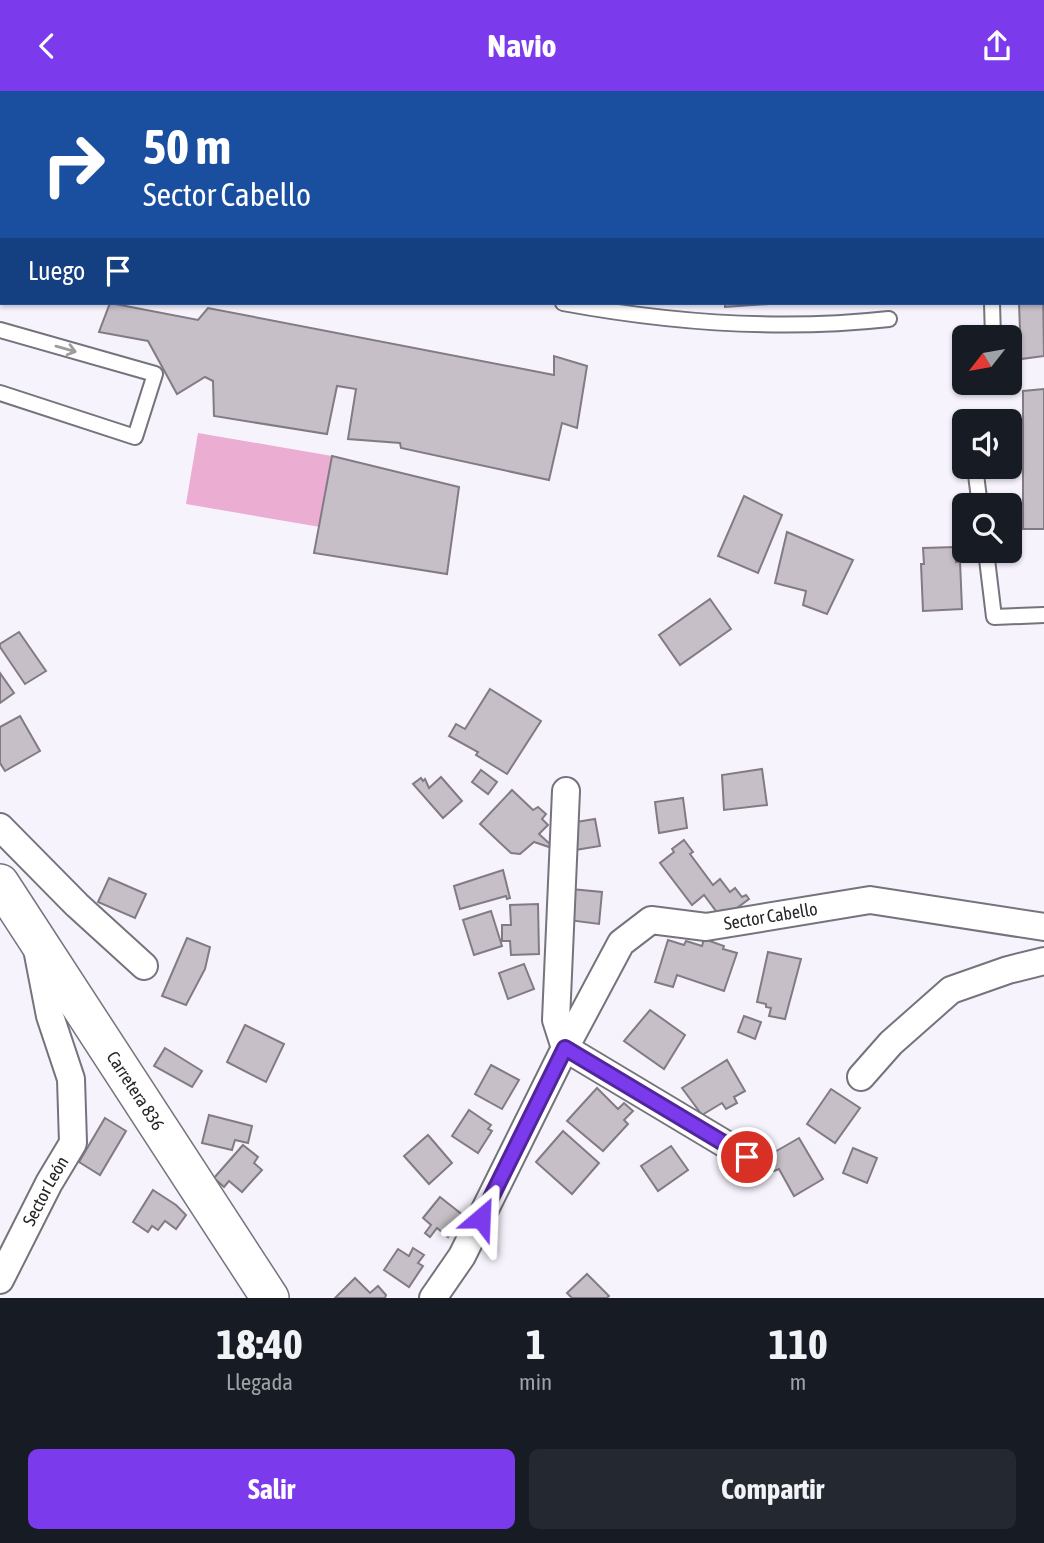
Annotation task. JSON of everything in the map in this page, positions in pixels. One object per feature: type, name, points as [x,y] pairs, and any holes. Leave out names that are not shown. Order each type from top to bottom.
[{"type":"street","points":[[566,790],[556,1020],[565,1048],[747,1157]]},
{"type":"street","points":[[0,827],[77,905],[144,965]]},
{"type":"street","name":"Carretera 836","points":[[0,883],[270,1298]]},
{"type":"street","name":"Sector Cabello","points":[[433,1298],[469,1242],[565,1048],[621,943],[651,921],[706,927],[870,900],[1044,927]]},
{"type":"street","name":"Sector León","points":[[0,1280],[49,1183],[73,1143],[71,1079],[50,1016],[35,937]]},
{"type":"street","points":[[861,1077],[891,1043],[951,990],[1008,969],[1044,961]]},
{"type":"lane","points":[[578,305],[721,324],[833,325],[889,319]]},
{"type":"lane","points":[[992,305],[993,325]]},
{"type":"lane","points":[[0,330],[155,374],[135,437],[0,393]]},
{"type":"lane","points":[[987,563],[994,617],[1044,615]]},
{"type":"shaded area","points":[[198,433],[332,456],[320,527],[186,504]]},
{"type":"building","points":[[109,305],[198,320],[208,308],[554,375],[554,356],[587,366],[577,428],[562,423],[549,480],[401,448],[400,443],[348,439],[356,389],[337,386],[327,434],[214,416],[213,381],[205,377],[177,394],[148,341],[99,332]]},
{"type":"building","points":[[1019,305],[1043,305],[1044,356],[1022,359]]},
{"type":"building","points":[[1044,389],[1044,529],[1023,529],[1023,391]]},
{"type":"building","points":[[332,456],[459,487],[447,574],[314,553]]},
{"type":"building","points":[[744,496],[782,515],[758,573],[718,556]]},
{"type":"building","points":[[787,532],[853,560],[827,614],[803,605],[806,591],[775,583]]},
{"type":"building","points":[[952,547],[952,563],[960,563],[962,609],[923,611],[923,548]]},
{"type":"building","points":[[710,599],[731,629],[680,665],[659,635]]},
{"type":"building","points":[[19,632],[46,671],[25,684],[0,647],[0,644]]},
{"type":"building","points":[[0,673],[14,693],[0,703]]},
{"type":"building","points":[[490,689],[541,721],[507,774],[476,755],[478,752],[449,736],[456,724],[465,729]]},
{"type":"building","points":[[20,716],[40,751],[5,771],[0,763],[0,727]]},
{"type":"building","points":[[762,769],[767,805],[724,810],[722,775]]},
{"type":"building","points":[[481,770],[497,782],[488,794],[472,782]]},
{"type":"building","points":[[441,777],[462,801],[443,818],[413,784],[421,778],[423,781],[425,779],[429,788]]},
{"type":"building","points":[[512,790],[533,810],[538,807],[546,814],[542,819],[548,825],[539,834],[551,845],[549,847],[534,842],[520,854],[511,853],[480,824]]},
{"type":"building","points":[[683,798],[687,828],[659,833],[655,802]]},
{"type":"building","points":[[595,819],[600,846],[575,850],[570,823]]},
{"type":"building","points":[[684,840],[693,852],[690,854],[713,885],[720,879],[730,892],[735,888],[742,897],[746,895],[749,899],[722,919],[704,895],[692,905],[660,863]]},
{"type":"building","points":[[503,870],[510,898],[507,899],[506,896],[460,909],[454,886]]},
{"type":"building","points":[[109,878],[146,894],[135,918],[98,902]]},
{"type":"building","points":[[571,889],[602,892],[599,924],[568,920]]},
{"type":"building","points":[[538,904],[539,954],[511,955],[510,941],[502,941],[502,925],[511,925],[510,905]]},
{"type":"building","points":[[491,911],[502,946],[474,955],[463,920]]},
{"type":"building","points":[[187,938],[210,947],[205,969],[186,1005],[162,996]]},
{"type":"building","points":[[704,939],[737,953],[724,991],[677,975],[673,987],[655,982],[668,940],[684,945],[686,941],[702,946]]},
{"type":"building","points":[[768,952],[801,959],[785,1019],[769,1016],[771,1008],[757,1002]]},
{"type":"building","points":[[524,964],[534,989],[508,999],[499,973]]},
{"type":"building","points":[[650,1010],[685,1035],[664,1069],[624,1041]]},
{"type":"building","points":[[744,1016],[761,1022],[755,1039],[738,1032]]},
{"type":"building","points":[[245,1025],[284,1044],[266,1082],[227,1062]]},
{"type":"building","points":[[165,1048],[202,1071],[192,1087],[154,1066]]},
{"type":"building","points":[[727,1060],[745,1091],[734,1097],[737,1103],[726,1109],[722,1103],[702,1115],[682,1088]]},
{"type":"building","points":[[491,1065],[519,1080],[502,1109],[475,1094]]},
{"type":"building","points":[[597,1088],[618,1109],[624,1103],[633,1111],[624,1120],[628,1124],[603,1151],[567,1121]]},
{"type":"building","points":[[831,1089],[860,1108],[835,1143],[807,1124]]},
{"type":"building","points":[[469,1110],[491,1125],[488,1129],[492,1131],[478,1153],[452,1136]]},
{"type":"building","points":[[209,1115],[252,1126],[248,1143],[235,1140],[232,1150],[202,1143]]},
{"type":"building","points":[[105,1118],[126,1131],[100,1175],[79,1162]]},
{"type":"building","points":[[563,1131],[599,1163],[572,1194],[536,1162]]},
{"type":"building","points":[[428,1135],[452,1163],[429,1184],[404,1156]]},
{"type":"building","points":[[799,1138],[823,1179],[794,1196],[779,1169],[774,1171],[766,1157]]},
{"type":"building","points":[[243,1145],[258,1157],[254,1163],[262,1170],[242,1192],[229,1181],[224,1187],[214,1178]]},
{"type":"building","points":[[671,1146],[688,1170],[658,1191],[641,1166]]},
{"type":"building","points":[[853,1148],[877,1158],[867,1183],[843,1173]]},
{"type":"building","points":[[153,1190],[186,1215],[176,1229],[165,1221],[158,1230],[152,1226],[148,1232],[133,1222]]},
{"type":"building","points":[[440,1197],[464,1216],[448,1237],[437,1228],[430,1237],[425,1233],[431,1225],[423,1218]]},
{"type":"building","points":[[413,1248],[424,1255],[418,1263],[423,1266],[409,1287],[384,1270],[398,1249],[409,1256]]},
{"type":"building","points":[[587,1274],[609,1296],[607,1298],[572,1298],[567,1293]]},
{"type":"building","points":[[355,1278],[370,1293],[378,1286],[386,1295],[385,1298],[335,1298]]},
{"type":"route","points":[[481,1218],[565,1048],[747,1157]]}]
